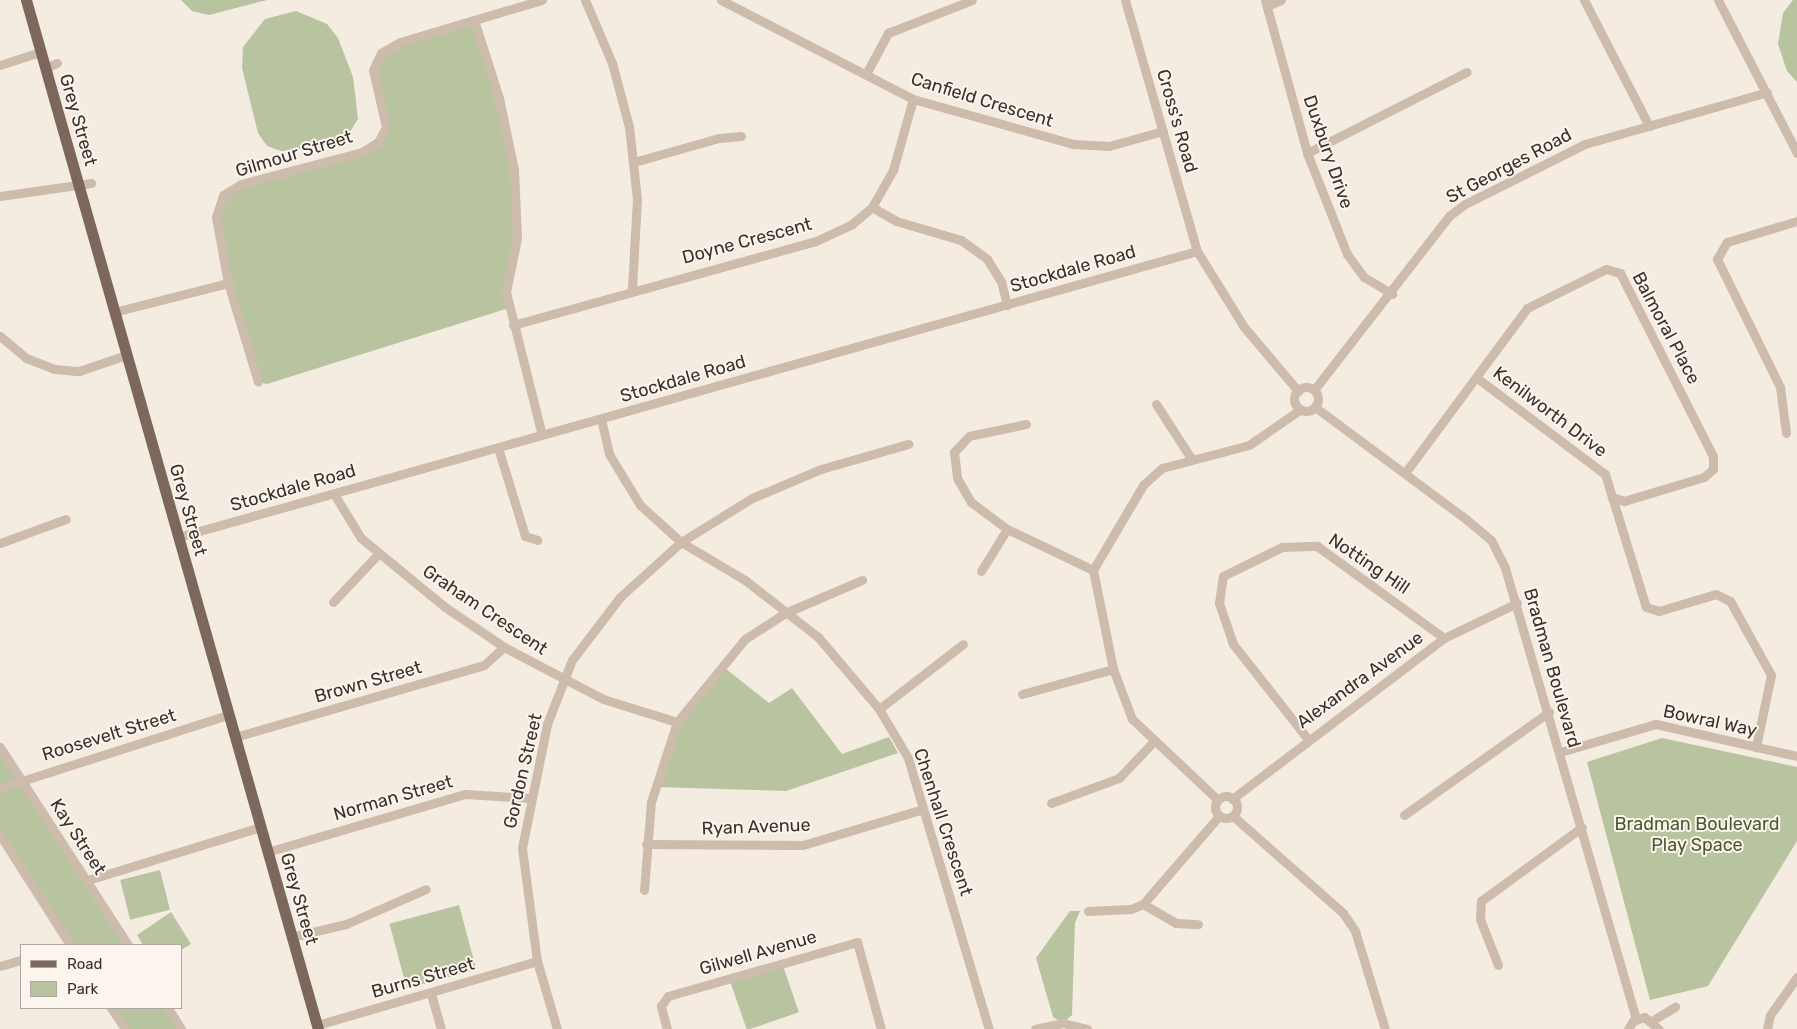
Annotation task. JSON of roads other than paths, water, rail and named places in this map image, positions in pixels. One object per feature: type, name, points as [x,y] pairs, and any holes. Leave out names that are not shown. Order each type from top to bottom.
[{"type":"main road","name":"Grey Street","points":[[26,0],[318,1027]]},
{"type":"street","name":"Gilmour Street","points":[[258,382],[228,283],[216,217],[223,195],[242,184],[362,152],[378,142],[386,127],[373,70],[381,53],[400,42],[542,0]]},
{"type":"street","points":[[585,0],[612,63],[634,162],[636,249],[632,289]]},
{"type":"street","name":"Canfield Crescent","points":[[721,0],[913,100],[1073,144],[1109,146],[1163,132]]},
{"type":"street","points":[[866,74],[888,32],[972,0]]},
{"type":"street","name":"Cross's Road","points":[[1125,0],[1198,252]]},
{"type":"street","points":[[1266,3],[1281,0]]},
{"type":"street","points":[[1584,0],[1649,126]]},
{"type":"street","points":[[1718,0],[1797,153]]},
{"type":"street","name":"Duxbury Drive","points":[[1266,3],[1307,153],[1347,254],[1364,277],[1392,294]]},
{"type":"street","points":[[474,20],[498,98],[514,170],[516,238],[506,292],[542,435]]},
{"type":"street","points":[[0,65],[40,52]]},
{"type":"street","points":[[45,68],[57,63]]},
{"type":"street","points":[[1307,153],[1467,72]]},
{"type":"street","name":"St Georges Road","points":[[1314,390],[1392,294],[1449,216],[1465,204],[1585,144],[1767,92]]},
{"type":"street","name":"Doyne Crescent","points":[[513,325],[632,289],[816,241],[852,224],[872,207],[892,170],[913,100]]},
{"type":"street","points":[[634,162],[718,138],[740,136]]},
{"type":"street","points":[[0,196],[91,183]]},
{"type":"street","points":[[872,207],[896,221],[961,240],[974,249],[987,259],[1001,281],[1007,305]]},
{"type":"street","points":[[1786,433],[1780,387],[1716,259],[1727,242],[1797,221]]},
{"type":"street","points":[[1198,252],[1244,326],[1298,391]]},
{"type":"street","name":"Stockdale Road","points":[[178,537],[1198,252]]},
{"type":"street","name":"Balmoral Place","points":[[1405,473],[1477,378],[1526,308],[1606,270],[1620,273],[1713,456],[1713,469],[1704,477],[1624,501],[1612,496]]},
{"type":"street","points":[[114,312],[228,283]]},
{"type":"street","points":[[0,336],[26,358],[54,369],[79,371],[126,355]]},
{"type":"street","name":"Kenilworth Drive","points":[[1477,378],[1605,474],[1646,607],[1659,611],[1716,594],[1730,601],[1771,675],[1756,747]]},
{"type":"street","points":[[1143,904],[1219,816],[1218,800],[1153,742],[1132,719],[1113,669],[1093,570],[1143,485],[1162,468],[1191,458],[1249,445],[1301,410],[1315,407],[1314,390],[1298,391]]},
{"type":"street","points":[[1298,391],[1295,401],[1301,410]]},
{"type":"street","points":[[1156,404],[1191,458]]},
{"type":"street","name":"Bradman Boulevard","points":[[1315,407],[1405,473],[1491,540],[1517,603],[1636,1019]]},
{"type":"street","name":"Chenhall Crescent","points":[[601,419],[609,454],[622,480],[640,505],[681,542],[745,580],[818,637],[879,709],[908,758],[989,1029]]},
{"type":"street","points":[[1026,424],[969,436],[954,452],[957,478],[971,502],[1007,529],[1093,570]]},
{"type":"street","name":"Gordon Street","points":[[557,1029],[537,961],[522,848],[530,798],[547,724],[572,660],[620,598],[681,542],[760,494],[821,469],[908,444]]},
{"type":"street","points":[[498,448],[525,536],[537,540]]},
{"type":"street","name":"Graham Crescent","points":[[334,494],[361,538],[446,607],[504,647],[603,699],[677,722]]},
{"type":"street","points":[[0,543],[66,519]]},
{"type":"street","points":[[981,571],[1007,529]]},
{"type":"street","name":"Notting Hill","points":[[1308,738],[1234,644],[1219,603],[1223,576],[1282,547],[1317,546],[1444,638]]},
{"type":"street","points":[[332,602],[379,553]]},
{"type":"street","points":[[644,890],[646,844],[651,802],[677,722],[745,639],[785,613],[862,580]]},
{"type":"street","name":"Alexandra Avenue","points":[[1232,799],[1308,738],[1444,638],[1517,603]]},
{"type":"street","points":[[879,709],[963,644]]},
{"type":"street","name":"Brown Street","points":[[235,738],[484,664],[504,647]]},
{"type":"street","points":[[1022,694],[1113,669]]},
{"type":"street","points":[[1404,814],[1548,712]]},
{"type":"street","name":"Roosevelt Street","points":[[0,788],[21,779],[228,715]]},
{"type":"street","name":"Bowral Way","points":[[1560,752],[1656,724],[1797,756]]},
{"type":"street","points":[[1051,803],[1119,778],[1153,742]]},
{"type":"street","name":"Kay Street","points":[[0,747],[88,880],[127,944]]},
{"type":"street","name":"Norman Street","points":[[267,852],[465,794],[530,798]]},
{"type":"street","points":[[1218,800],[1232,799],[1237,805],[1233,816]]},
{"type":"street","name":"Ryan Avenue","points":[[646,844],[804,845],[923,809]]},
{"type":"street","points":[[1219,816],[1233,816],[1343,913],[1355,931],[1385,1029]]},
{"type":"street","points":[[88,880],[260,827]]},
{"type":"street","points":[[1498,966],[1480,919],[1481,901],[1582,827]]},
{"type":"street","points":[[0,835],[69,944]]},
{"type":"street","points":[[291,937],[346,924],[426,889]]},
{"type":"street","points":[[1088,911],[1143,904],[1176,923],[1198,924]]},
{"type":"street","name":"Gilwell Avenue","points":[[667,1029],[661,1006],[668,996],[857,942],[881,1029]]},
{"type":"street","points":[[0,966],[20,960]]},
{"type":"street","name":"Burns Street","points":[[318,1027],[537,961]]},
{"type":"street","points":[[1767,1029],[1770,1015],[1797,977]]},
{"type":"street","points":[[431,994],[441,1029]]},
{"type":"street","points":[[1628,1029],[1636,1019],[1653,1020],[1675,1008]]},
{"type":"street","points":[[112,1009],[125,1029]]},
{"type":"street","points":[[169,1009],[181,1029]]},
{"type":"street","points":[[1653,1020],[1659,1029]]},
{"type":"street","points":[[1035,1029],[1064,1023],[1087,1029]]},
{"type":"park label","name":"Bradman Boulevard Play Space","points":[[1697,835]]}]
